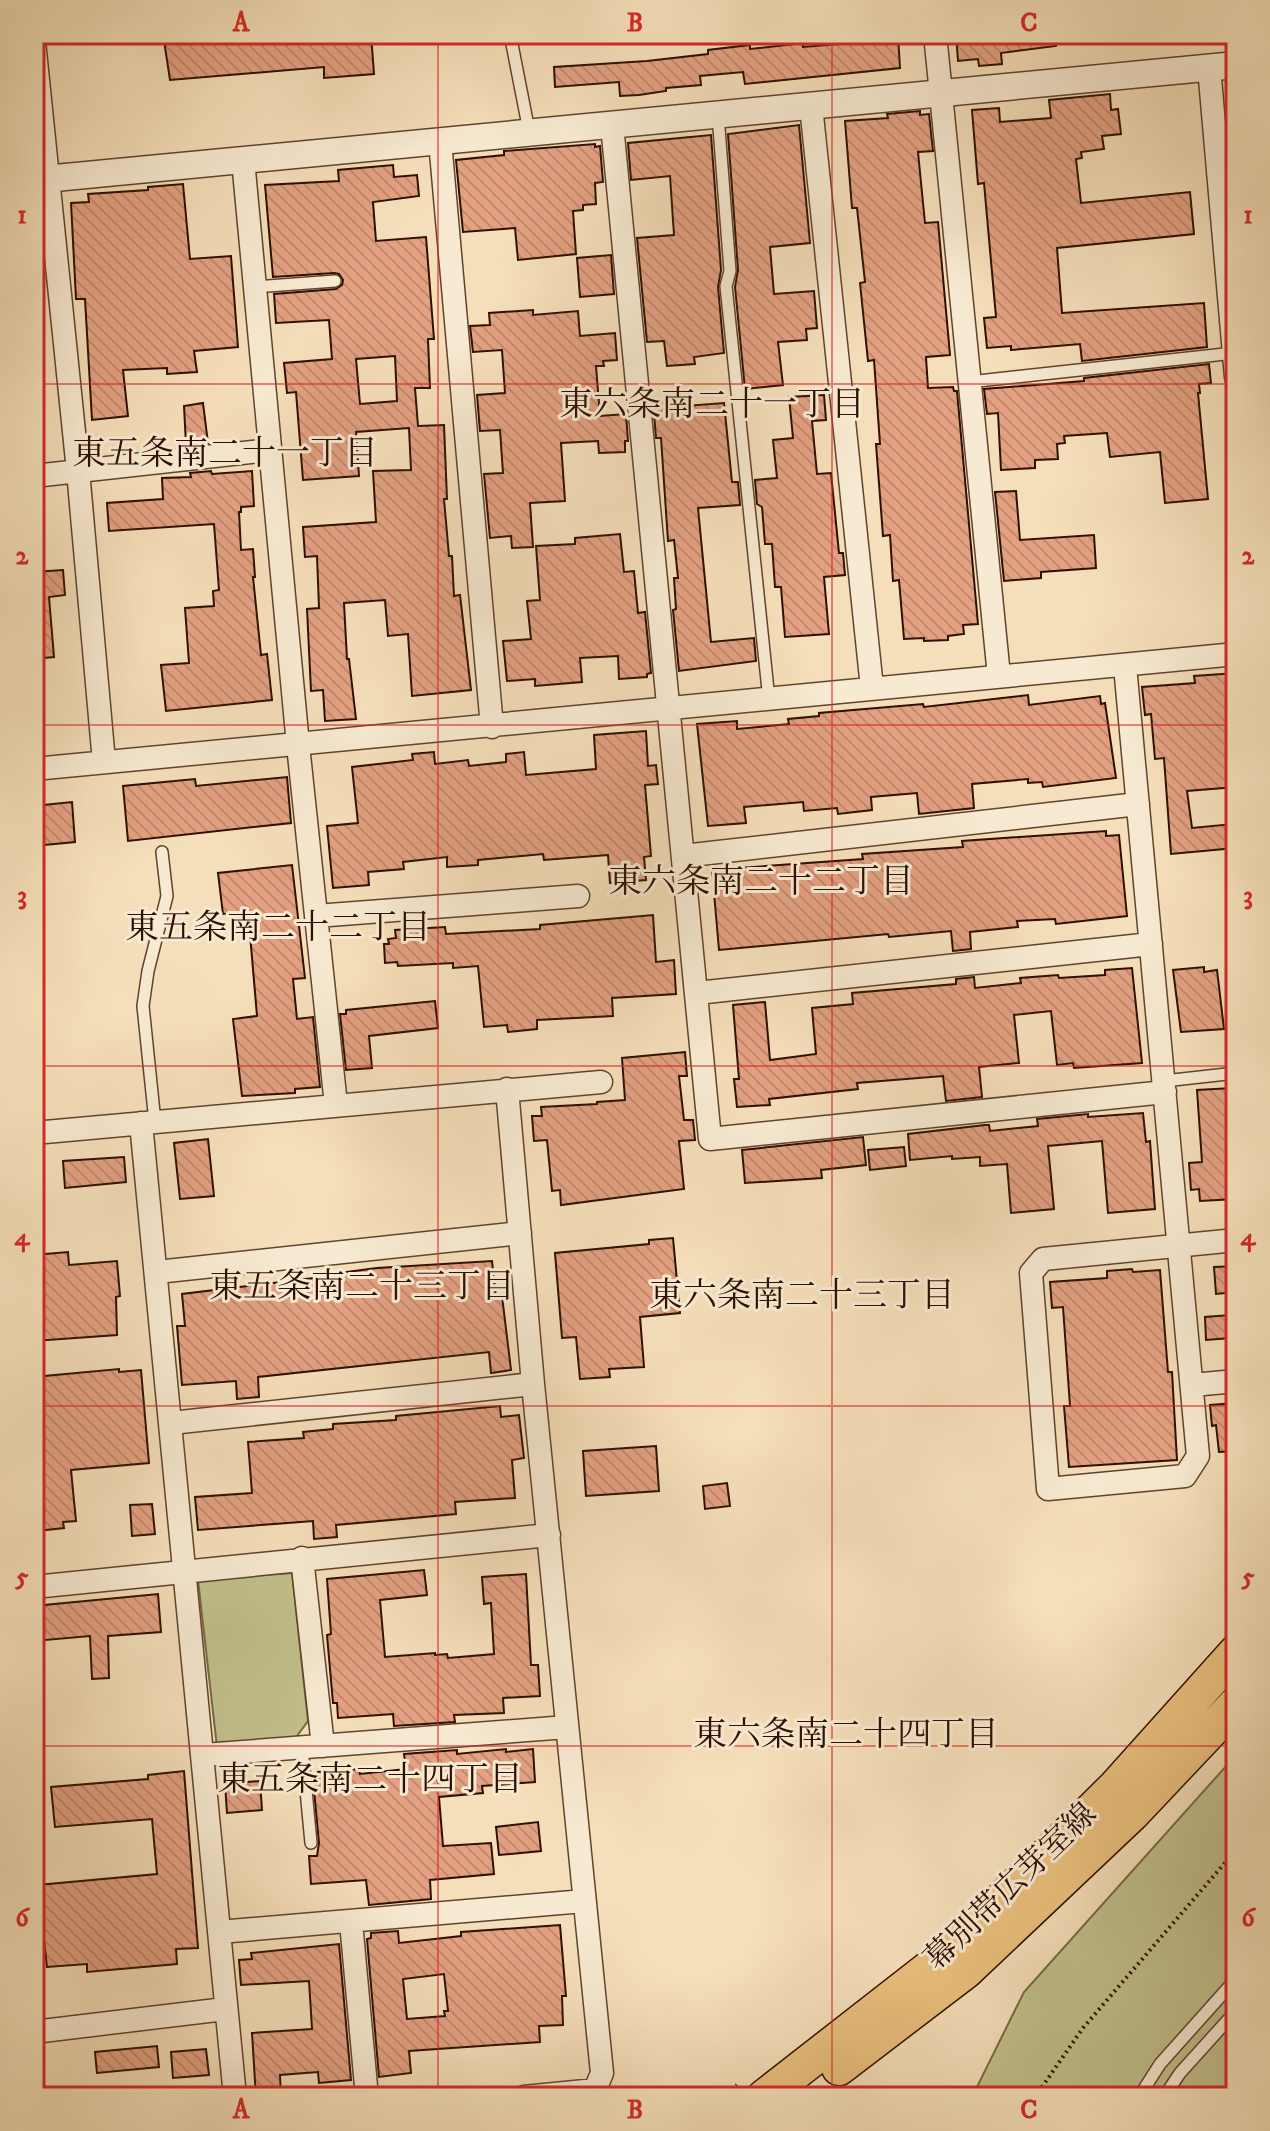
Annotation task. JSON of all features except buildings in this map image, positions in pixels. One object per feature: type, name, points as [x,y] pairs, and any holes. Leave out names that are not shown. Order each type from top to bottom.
[{"type":"main road","name":"幕別帯広芽室線","points":[[754,2088],[946,1955],[1115,1787],[1236,1652]]},
{"type":"main road","name":"幕別帯広芽室線","points":[[802,2097],[966,1971],[1132,1814],[1236,1704]]},
{"type":"street","points":[[935,34],[999,676]]},
{"type":"street","points":[[34,41],[40,179],[78,471],[104,762]]},
{"type":"street","points":[[40,179],[1236,65]]},
{"type":"street","points":[[1209,67],[1231,265],[1236,377]]},
{"type":"street","points":[[811,106],[872,688]]},
{"type":"street","points":[[612,125],[710,1139],[1164,1086]]},
{"type":"street","points":[[440,141],[492,727]]},
{"type":"street","points":[[243,160],[298,745],[336,1105]]},
{"type":"street","points":[[34,476],[270,450]]},
{"type":"street","points":[[34,769],[1236,654]]},
{"type":"street","points":[[1125,666],[1138,804],[1164,1086],[1179,1246],[1192,1385],[1198,1456],[1185,1476],[1048,1489],[1031,1273],[1043,1259],[1179,1246],[1236,1240]]},
{"type":"street","points":[[683,856],[1138,804]]},
{"type":"street","points":[[316,916],[578,896]]},
{"type":"street","points":[[697,993],[1151,944]]},
{"type":"street","points":[[34,1133],[601,1082]]},
{"type":"street","points":[[507,1089],[533,1384],[602,2073],[597,2094],[524,2097]]},
{"type":"street","points":[[148,1122],[157,1272],[183,1571],[235,2097]]},
{"type":"street","points":[[157,1272],[520,1233]]},
{"type":"street","points":[[1192,1385],[1236,1381]]},
{"type":"street","points":[[171,1423],[533,1384]]},
{"type":"street","points":[[34,1587],[549,1535]]},
{"type":"street","points":[[302,1558],[312,1747]]},
{"type":"street","points":[[203,1755],[567,1727]]},
{"type":"street","points":[[219,1932],[584,1901]]},
{"type":"street","points":[[351,1922],[367,2097]]},
{"type":"street","points":[[34,2032],[225,2009]]},
{"type":"lane","points":[[510,34],[530,133]]},
{"type":"lane","points":[[718,115],[730,271],[726,286],[769,700]]},
{"type":"lane","points":[[254,287],[335,281]]},
{"type":"lane","points":[[969,382],[1234,353]]},
{"type":"lane","points":[[148,1122],[143,1006],[148,971],[167,896],[162,852]]},
{"type":"lane","points":[[1164,1086],[1236,1073]]},
{"type":"lane","points":[[311,1843],[312,1747]]},
{"type":"lane","points":[[1139,2097],[1160,2064],[1236,1979]]},
{"type":"lane","points":[[1164,2097],[1180,2073],[1236,2011]]},
{"type":"path","points":[[1035,2097],[1083,2028],[1236,1850]]},
{"type":"path","points":[[722,2097],[754,2088]]},
{"type":"shaded area","points":[[292,1573],[308,1721],[294,1740],[217,1747],[198,1580]]},
{"type":"shaded area","points":[[1236,1755],[1236,2097],[972,2097],[1024,1992]]},
{"type":"district","name":"東六条南二十一丁目","points":[[712,405]]},
{"type":"district","name":"東五条南二十一丁目","points":[[225,454]]},
{"type":"district","name":"東六条南二十二丁目","points":[[761,882]]},
{"type":"district","name":"東五条南二十二丁目","points":[[278,928]]},
{"type":"district","name":"東五条南二十三丁目","points":[[362,1287]]},
{"type":"district","name":"東六条南二十三丁目","points":[[802,1296]]},
{"type":"district","name":"東六条南二十四丁目","points":[[846,1735]]},
{"type":"district","name":"東五条南二十四丁目","points":[[370,1780]]}]
